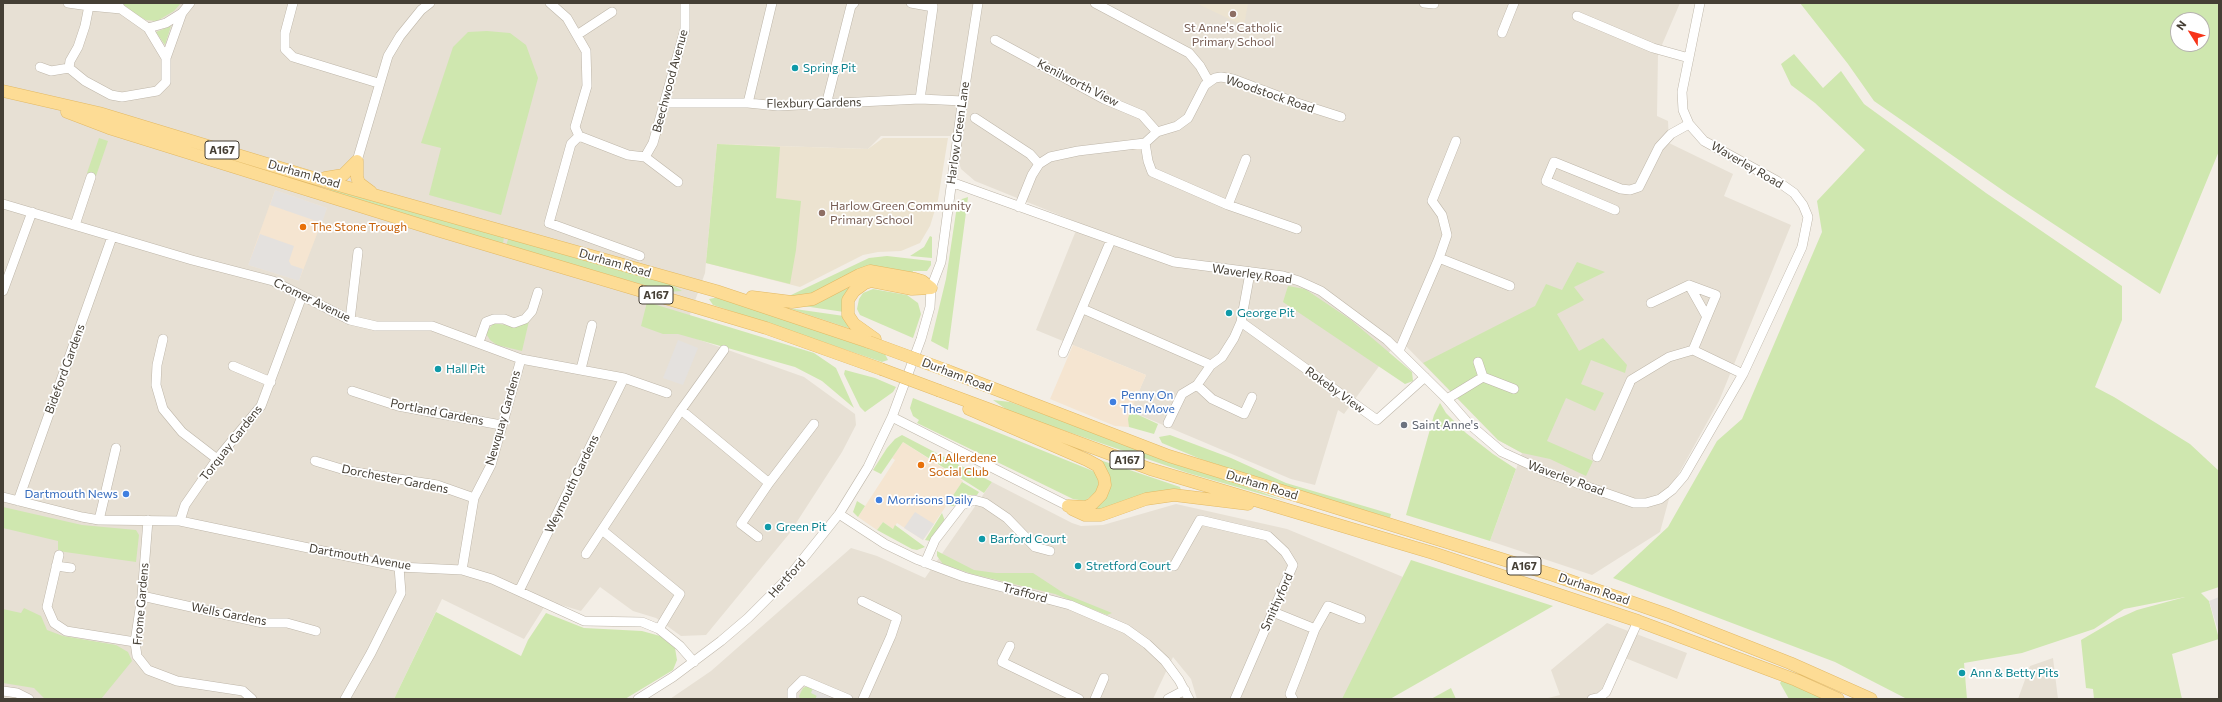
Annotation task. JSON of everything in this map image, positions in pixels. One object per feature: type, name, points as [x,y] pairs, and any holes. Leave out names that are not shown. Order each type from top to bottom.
[{"type":"main road","name":"Durham Road","points":[[3,90],[109,128],[540,262],[737,319],[870,364],[1150,469],[1433,553],[1638,621],[1796,680],[1838,699]]},
{"type":"main road","name":"Durham Road","points":[[28,98],[99,113],[375,195],[716,291],[870,340],[906,356],[1169,456],[1266,487],[1432,536],[1553,575],[1646,608],[1790,662],[1871,699]]},
{"type":"main road","points":[[310,176],[329,178],[343,175],[357,161]]},
{"type":"main road","points":[[357,161],[357,177],[359,183],[375,195]]},
{"type":"main road","points":[[716,291],[792,302],[813,299],[859,275],[870,272],[915,279],[922,281],[931,288]]},
{"type":"main road","points":[[870,340],[854,324],[848,315],[848,300],[859,286],[876,281],[912,289],[931,288]]},
{"type":"main road","points":[[940,391],[967,409],[1098,466],[1104,478],[1105,485],[1097,501],[1086,507],[1068,506]]},
{"type":"main road","points":[[1068,506],[1085,515],[1101,515],[1155,497],[1186,495],[1292,512]]},
{"type":"street","points":[[68,3],[119,6],[148,28],[157,40],[166,58],[168,73],[166,82],[162,88],[149,94],[126,97],[111,95],[96,88],[74,74],[69,68],[70,61],[78,46],[90,5]]},
{"type":"street","points":[[148,28],[166,24],[182,13],[190,3]]},
{"type":"street","points":[[293,3],[285,33],[285,49],[292,57],[378,83]]},
{"type":"street","points":[[357,161],[378,83],[388,56],[400,36],[421,10],[430,3]]},
{"type":"street","points":[[550,3],[567,18],[586,51],[587,86],[576,127],[579,136]]},
{"type":"street","name":"Beechwood Avenue","points":[[645,157],[653,143],[685,29],[686,3]]},
{"type":"street","points":[[748,103],[772,3]]},
{"type":"street","points":[[826,105],[851,6],[854,3]]},
{"type":"street","points":[[911,3],[933,7],[920,99]]},
{"type":"street","name":"Harlow Green Lane","points":[[892,418],[924,332],[930,307],[931,288],[941,262],[962,101],[978,3]]},
{"type":"street","points":[[1094,3],[1188,53],[1200,66],[1209,82]]},
{"type":"street","points":[[1424,3],[1434,4]]},
{"type":"street","points":[[1502,33],[1514,3]]},
{"type":"street","name":"Waverley Road","points":[[951,182],[1182,264],[1283,276],[1299,281],[1321,291],[1377,332],[1399,351],[1447,399],[1468,423],[1492,445],[1508,456],[1580,484],[1634,502],[1646,503],[1660,499],[1672,490],[1684,476],[1743,374],[1802,247],[1808,217],[1803,205],[1794,193],[1778,181],[1704,141],[1689,124],[1683,110],[1682,92],[1700,3]]},
{"type":"street","points":[[577,35],[612,12]]},
{"type":"street","points":[[166,58],[182,13]]},
{"type":"street","points":[[1577,16],[1653,48],[1689,58]]},
{"type":"street","name":"Kenilworth View","points":[[995,40],[1104,99],[1142,115],[1157,132]]},
{"type":"street","points":[[40,68],[50,71],[69,68]]},
{"type":"street","name":"Woodstock Road","points":[[1145,143],[1157,132],[1178,126],[1188,118],[1205,85],[1221,77],[1233,79],[1294,102],[1341,117]]},
{"type":"street","name":"Flexbury Gardens","points":[[664,103],[748,103],[778,106],[826,105],[920,99],[962,101]]},
{"type":"street","points":[[975,118],[1030,154],[1039,164]]},
{"type":"street","points":[[1615,210],[1546,181],[1554,162],[1620,189],[1630,190],[1639,187],[1659,147],[1671,134],[1689,124]]},
{"type":"street","points":[[579,136],[628,155],[645,157],[678,182]]},
{"type":"street","points":[[579,136],[571,144],[549,223],[640,256]]},
{"type":"street","points":[[1399,351],[1439,258],[1447,235],[1446,225],[1442,215],[1432,201],[1456,141]]},
{"type":"street","points":[[1019,207],[1032,175],[1039,164],[1050,158],[1078,151],[1145,143],[1148,161],[1152,172],[1228,205],[1297,229]]},
{"type":"street","points":[[1228,205],[1246,159]]},
{"type":"street","points":[[75,225],[91,177]]},
{"type":"street","name":"Cromer Avenue","points":[[3,204],[112,237],[273,281],[350,320],[376,326],[432,326],[479,342],[520,359],[624,378],[667,393]]},
{"type":"street","points":[[3,291],[32,212]]},
{"type":"street","name":"Bideford Gardens","points":[[18,501],[112,237]]},
{"type":"street","points":[[1063,353],[1083,310],[1112,240]]},
{"type":"street","points":[[350,320],[358,252]]},
{"type":"street","points":[[1439,258],[1510,286]]},
{"type":"street","points":[[1168,423],[1182,394],[1197,385],[1211,365],[1222,357],[1241,322],[1250,273]]},
{"type":"street","points":[[1651,303],[1689,285],[1716,295],[1693,350]]},
{"type":"street","points":[[1689,285],[1707,317]]},
{"type":"street","points":[[479,342],[486,322],[499,319],[514,323],[525,319],[532,311],[538,292]]},
{"type":"street","name":"Torquay Gardens","points":[[180,521],[185,505],[216,459],[261,406],[302,296]]},
{"type":"street","points":[[1083,310],[1211,365]]},
{"type":"street","name":"Rokeby View","points":[[1241,322],[1377,420],[1425,377]]},
{"type":"street","points":[[581,369],[592,325]]},
{"type":"street","points":[[163,339],[157,365],[156,385],[162,409],[182,432],[216,459]]},
{"type":"street","points":[[586,554],[680,410],[724,350]]},
{"type":"street","points":[[1597,457],[1631,380],[1669,357],[1693,350],[1743,374]]},
{"type":"street","name":"Newquay Gardens","points":[[462,570],[474,498],[491,465],[520,359]]},
{"type":"street","points":[[1478,362],[1483,377]]},
{"type":"street","points":[[233,366],[271,382]]},
{"type":"street","points":[[1483,377],[1514,389]]},
{"type":"street","points":[[1447,399],[1483,377]]},
{"type":"street","name":"Weymouth Gardens","points":[[519,591],[624,378]]},
{"type":"street","points":[[1197,385],[1212,399],[1244,414],[1252,397]]},
{"type":"street","name":"Portland Gardens","points":[[352,391],[398,406],[501,425]]},
{"type":"street","points":[[680,410],[768,483]]},
{"type":"street","points":[[892,418],[1068,506]]},
{"type":"street","name":"Hertford","points":[[638,699],[694,662],[748,618],[772,595],[839,514],[868,467],[892,418]]},
{"type":"street","points":[[758,537],[741,524],[768,483],[814,424]]},
{"type":"street","points":[[99,520],[116,448]]},
{"type":"street","name":"Dorchester Gardens","points":[[315,461],[348,471],[436,485],[474,498]]},
{"type":"street","name":"Dartmouth Avenue","points":[[3,497],[99,520],[180,521],[399,567],[462,570],[519,591],[584,621],[642,622],[659,629],[680,646],[694,662]]},
{"type":"street","points":[[925,563],[935,540],[962,505],[974,500],[985,503],[1007,518],[1035,547],[1050,550]]},
{"type":"street","name":"Trafford","points":[[839,514],[885,544],[925,563],[964,577],[1070,605],[1114,624],[1136,636],[1156,652],[1173,671],[1189,699]]},
{"type":"street","name":"Frome Gardens","points":[[148,520],[142,596],[135,642],[137,656],[148,670],[177,681],[243,691],[252,699]]},
{"type":"street","name":"Smithyford","points":[[1174,566],[1200,520],[1268,536],[1285,552],[1293,565],[1235,699]]},
{"type":"street","points":[[602,530],[680,594],[659,629]]},
{"type":"street","points":[[59,555],[47,607],[54,623],[66,632],[135,642]]},
{"type":"street","points":[[56,566],[71,568]]},
{"type":"street","points":[[345,699],[371,653],[401,593],[399,567]]},
{"type":"street","name":"Wells Gardens","points":[[142,596],[263,623],[287,622],[316,631]]},
{"type":"street","points":[[862,601],[897,618],[863,699]]},
{"type":"street","points":[[1293,699],[1290,694],[1315,630],[1328,606],[1361,619]]},
{"type":"street","points":[[1273,612],[1315,630]]},
{"type":"street","points":[[1592,699],[1600,697],[1606,692],[1638,621]]},
{"type":"street","points":[[1010,646],[1002,662],[1067,697],[1079,699]]},
{"type":"street","points":[[1095,699],[1104,678]]},
{"type":"street","points":[[792,699],[792,691],[803,680],[848,699]]},
{"type":"street","points":[[1168,699],[1185,690]]},
{"type":"street","points":[[3,691],[17,693],[30,699]]},
{"type":"shaded area","points":[[3,3],[1680,3],[1658,54],[1657,116],[1668,121],[1669,143],[1733,174],[1724,196],[1791,225],[1719,401],[1673,484],[1660,532],[1592,575],[1490,541],[1522,453],[1498,440],[1399,339],[1344,414],[1338,410],[1315,485],[1291,479],[1130,411],[1146,375],[1036,330],[1079,223],[975,181],[961,169],[950,136],[881,136],[868,149],[717,144],[705,273],[683,334],[804,377],[855,414],[856,425],[842,452],[789,534],[706,635],[681,636],[656,618],[633,611],[600,587],[581,611],[548,601],[524,639],[442,599],[394,699],[3,699]]},
{"type":"shaded area","name":"St Anne's Catholic Primary School","points":[[1196,3],[1248,3],[1244,26]]},
{"type":"shaded area","name":"Harlow Green Community Primary School","points":[[883,138],[948,138],[938,200],[930,226],[920,243],[901,251],[878,252],[863,255],[800,287],[706,263],[717,144],[868,149]]},
{"type":"shaded area","points":[[275,190],[327,208],[299,281],[248,265]]},
{"type":"shaded area","points":[[275,190],[327,208],[322,223],[270,205]]},
{"type":"shaded area","points":[[260,234],[294,246],[289,261],[291,265],[303,269],[299,281],[248,265]]},
{"type":"shaded area","points":[[678,340],[698,348],[683,385],[663,378]]},
{"type":"shaded area","points":[[1073,345],[1146,375],[1129,415],[1129,427],[1115,426],[1050,399]]},
{"type":"shaded area","points":[[903,442],[963,481],[923,540],[897,523],[893,529],[883,522],[877,530],[858,517],[895,460],[892,458]]},
{"type":"shaded area","points":[[992,482],[1072,523],[1081,526],[1103,525],[1176,504],[1287,529],[1403,577],[1349,699],[1197,699],[1191,679],[1173,657],[1153,699],[670,699],[711,671],[851,548],[877,556],[925,578]]},
{"type":"shaded area","points":[[915,512],[934,524],[923,540],[904,528]]},
{"type":"shaded area","points":[[2219,597],[2219,634],[2209,601]]},
{"type":"shaded area","points":[[1607,623],[1687,653],[1677,679],[1618,655],[1602,688],[1602,699],[1544,699],[1560,695],[1551,670]]},
{"type":"shaded area","points":[[2053,658],[2058,699],[2018,699],[2030,666]]},
{"type":"shaded area","points":[[813,688],[836,699],[815,699],[817,696],[811,693]]},
{"type":"green space","points":[[122,3],[181,3],[174,11],[157,21],[146,20],[132,12]]},
{"type":"green space","points":[[1800,3],[2219,3],[2219,151],[2160,294],[2008,194],[1874,101],[1848,64]]},
{"type":"green space","points":[[171,26],[165,45],[156,32]]},
{"type":"green space","points":[[487,31],[510,33],[526,45],[538,78],[501,215],[429,195],[441,148],[421,143],[453,47],[468,32]]},
{"type":"green space","points":[[1794,54],[1823,88],[1841,71],[1864,104],[1986,193],[2122,286],[2122,320],[2095,387],[2114,397],[2190,444],[2219,471],[2219,587],[2201,593],[2209,601],[2219,639],[2172,654],[2182,699],[2094,699],[2093,689],[2086,688],[2081,640],[2117,619],[2137,610],[2185,597],[2124,609],[2094,629],[2022,653],[1964,663],[1967,699],[1907,699],[1835,662],[1613,578],[1668,527],[1717,441],[1742,419],[1822,232],[1817,201],[1865,150],[1815,103],[1791,85],[1781,64]]},
{"type":"green space","points":[[99,138],[108,141],[96,176],[87,173]]},
{"type":"green space","points":[[717,144],[780,147],[776,198],[801,201],[796,250],[790,284],[706,263]]},
{"type":"green space","points":[[330,186],[504,236],[503,245],[329,190]]},
{"type":"green space","points":[[968,197],[948,350],[931,341],[946,279],[957,206],[962,199]]},
{"type":"green space","points":[[930,236],[932,237],[932,258],[910,256],[924,247]]},
{"type":"green space","points":[[509,237],[669,283],[682,291],[668,292],[506,245]]},
{"type":"green space","points":[[887,256],[931,261],[931,265],[927,271],[913,271],[912,275],[877,267],[812,294],[805,296],[789,296],[869,258]]},
{"type":"green space","points":[[1577,262],[1605,272],[1574,287],[1584,300],[1557,314],[1579,351],[1603,338],[1627,365],[1625,373],[1591,360],[1581,384],[1604,393],[1595,411],[1566,398],[1547,441],[1593,461],[1586,476],[1550,459],[1522,453],[1498,440],[1423,363],[1535,306],[1546,284],[1562,290]]},
{"type":"green space","points":[[850,286],[844,312],[790,304]]},
{"type":"green space","points":[[1288,286],[1305,289],[1351,320],[1412,372],[1413,381],[1405,384],[1283,302]]},
{"type":"green space","points":[[873,289],[907,295],[918,303],[921,314],[913,338],[860,315],[857,309],[859,299],[863,293]]},
{"type":"green space","points":[[719,297],[885,354],[888,360],[882,362],[713,305],[709,299]]},
{"type":"green space","points":[[647,302],[814,353],[836,368],[854,408],[822,381],[795,367],[678,334],[663,334],[641,326]]},
{"type":"green space","points":[[788,308],[844,316],[849,328],[848,328]]},
{"type":"green space","points":[[529,321],[522,351],[497,345],[490,340],[487,335],[487,331],[494,323],[516,327]]},
{"type":"green space","points":[[845,370],[875,378],[896,387],[893,392],[865,412],[860,407],[844,374]]},
{"type":"green space","points":[[913,398],[1093,471],[1096,473],[1099,482],[1097,491],[1085,501],[1073,499],[917,423],[919,420],[913,416],[910,408]]},
{"type":"green space","points":[[993,400],[1010,402],[1286,501],[1188,473],[1010,412]]},
{"type":"green space","points":[[1440,403],[1446,413],[1466,433],[1493,454],[1516,469],[1490,541],[1406,515],[1434,415]]},
{"type":"green space","points":[[1130,411],[1158,424],[1154,434],[1129,427],[1128,419]]},
{"type":"green space","points":[[902,435],[992,482],[984,493],[903,442],[881,474],[873,470],[887,448],[895,439]]},
{"type":"green space","points":[[1170,435],[1231,458],[1286,483],[1391,514],[1390,518],[1286,487],[1203,460],[1162,443],[1159,437]]},
{"type":"green space","points":[[1100,460],[1180,487],[1181,490],[1147,494],[1120,505],[1091,511],[1109,476]]},
{"type":"green space","points":[[962,482],[979,492],[977,495],[968,495],[954,506],[946,506]]},
{"type":"green space","points":[[857,501],[865,506],[858,517],[853,512]]},
{"type":"green space","points":[[3,507],[82,525],[136,530],[139,535],[136,562],[58,551],[58,541],[3,528]]},
{"type":"green space","points":[[942,513],[945,521],[930,541],[925,540]]},
{"type":"green space","points":[[883,522],[893,529],[895,525],[925,547],[917,550],[912,549],[877,530]]},
{"type":"green space","points":[[937,551],[974,570],[996,573],[1033,573],[1065,594],[1112,613],[1107,615],[1055,594],[972,574],[943,564],[937,556]]},
{"type":"green space","points":[[1411,560],[1553,606],[1390,699],[1342,699]]},
{"type":"green space","points":[[24,608],[41,616],[47,630],[63,636],[116,645],[128,652],[132,661],[101,699],[45,699],[34,688],[3,683],[3,609],[21,613]]},
{"type":"green space","points":[[436,612],[521,656],[528,640],[546,613],[584,628],[642,631],[660,636],[675,648],[677,660],[673,670],[625,699],[394,699]]},
{"type":"green space","points":[[1782,680],[1824,699],[1789,699],[1780,683]]},
{"type":"green space","points":[[808,686],[813,688],[817,696],[815,699],[800,699],[799,696],[803,688]]},
{"type":"green space","points":[[1451,688],[1456,699],[1431,699]]},
{"type":"place","name":"St Anne's Catholic Primary School","points":[[1233,14]]},
{"type":"place","name":"Spring Pit","points":[[795,68]]},
{"type":"place","name":"Harlow Green Community Primary School","points":[[822,213]]},
{"type":"place","name":"The Stone Trough","points":[[303,227]]},
{"type":"place","name":"George Pit","points":[[1229,313]]},
{"type":"place","name":"Hall Pit","points":[[438,369]]},
{"type":"place","name":"Penny On The Move","points":[[1113,402]]},
{"type":"place","name":"Saint Anne's","points":[[1404,425]]},
{"type":"place","name":"A1 Allerdene Social Club","points":[[921,465]]},
{"type":"place","name":"Dartmouth News","points":[[126,494]]},
{"type":"place","name":"Morrisons Daily","points":[[879,500]]},
{"type":"place","name":"Green Pit","points":[[768,527]]},
{"type":"place","name":"Barford Court","points":[[982,539]]},
{"type":"place","name":"Stretford Court","points":[[1078,566]]},
{"type":"place","name":"Ann & Betty Pits","points":[[1962,673]]}]
